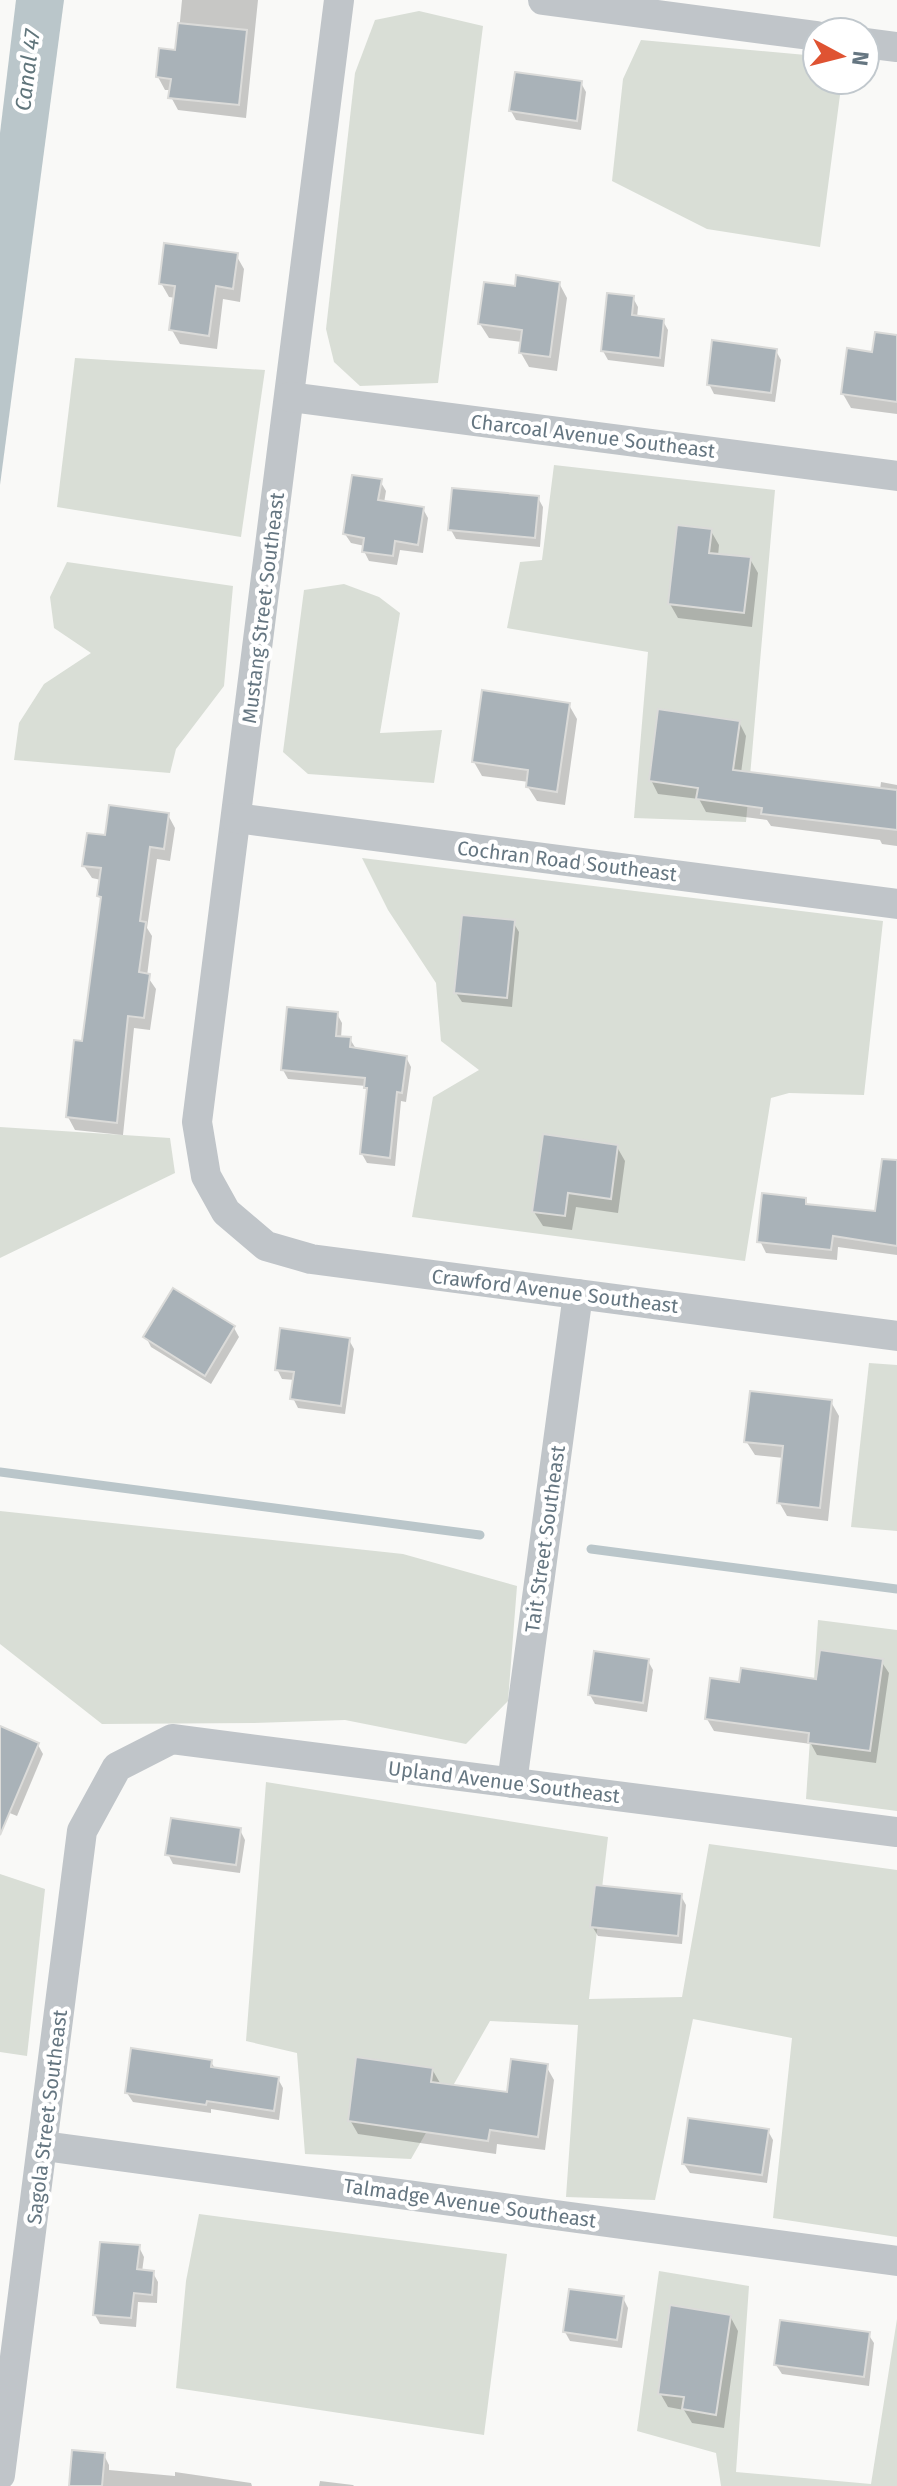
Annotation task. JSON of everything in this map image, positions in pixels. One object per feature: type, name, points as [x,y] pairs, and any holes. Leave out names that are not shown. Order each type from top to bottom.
[{"type":"street","name":"Mustang Street Southeast","points":[[226,1212],[206,1176],[197,1122],[339,0]]},
{"type":"street","points":[[543,0],[801,34]]},
{"type":"street","name":"Charcoal Avenue Southeast","points":[[290,397],[897,476]]},
{"type":"street","name":"Cochran Road Southeast","points":[[236,818],[897,904]]},
{"type":"street","name":"Crawford Avenue Southeast","points":[[226,1212],[266,1246],[311,1259],[897,1336]]},
{"type":"street","name":"Tait Street Southeast","points":[[512,1783],[578,1294]]},
{"type":"street","name":"Upland Avenue Southeast","points":[[117,1767],[172,1739],[897,1832]]},
{"type":"street","name":"Sagola Street Southeast","points":[[0,2475],[82,1831],[117,1767]]},
{"type":"street","name":"Talmadge Avenue Southeast","points":[[44,2146],[897,2261]]},
{"type":"shaded area","points":[[419,11],[483,26],[438,383],[360,386],[334,362],[326,329],[355,73],[375,20]]},
{"type":"shaded area","points":[[641,40],[801,55],[801,96],[840,96],[820,247],[707,229],[612,181],[623,79]]},
{"type":"shaded area","points":[[75,358],[265,370],[241,537],[57,507]]},
{"type":"shaded area","points":[[554,465],[775,490],[746,822],[634,818],[648,652],[507,628],[520,562],[542,560]]},
{"type":"shaded area","points":[[67,562],[233,586],[224,686],[176,749],[170,773],[14,760],[19,723],[44,684],[91,653],[54,628],[50,597]]},
{"type":"shaded area","points":[[344,584],[379,597],[400,613],[380,733],[442,730],[434,783],[308,774],[283,752],[304,590]]},
{"type":"shaded area","points":[[362,858],[883,921],[864,1095],[789,1093],[771,1098],[745,1261],[412,1217],[433,1097],[479,1070],[441,1041],[436,983],[388,910]]},
{"type":"shaded area","points":[[0,1127],[170,1138],[175,1173],[0,1258]]},
{"type":"shaded area","points":[[869,1363],[897,1365],[897,1531],[851,1527]]},
{"type":"shaded area","points":[[0,1511],[403,1554],[517,1586],[508,1701],[466,1744],[345,1720],[102,1724],[0,1644]]},
{"type":"shaded area","points":[[818,1620],[897,1630],[897,1811],[806,1799]]},
{"type":"shaded area","points":[[266,1782],[608,1837],[589,1999],[682,1997],[709,1844],[897,1870],[897,2237],[773,2218],[792,2038],[693,2019],[655,2200],[566,2197],[578,2025],[490,2021],[411,2159],[305,2154],[297,2053],[246,2041]]},
{"type":"shaded area","points":[[0,1874],[45,1889],[27,2056],[0,2052]]},
{"type":"shaded area","points":[[199,2214],[507,2254],[484,2435],[176,2388],[186,2281]]},
{"type":"shaded area","points":[[659,2271],[749,2286],[736,2472],[871,2484],[897,2319],[897,2486],[721,2486],[716,2453],[637,2431]]},
{"type":"water","name":"Canal 47","points":[[16,0],[64,0],[0,485],[0,133]]},
{"type":"building","points":[[178,23],[247,30],[239,105],[168,98],[171,79],[156,77],[159,48],[175,50]]},
{"type":"building","points":[[515,72],[582,81],[577,121],[509,111]]},
{"type":"building","points":[[164,243],[238,253],[233,289],[216,286],[209,336],[169,330],[175,286],[159,284]]},
{"type":"building","points":[[516,275],[560,282],[550,357],[519,353],[522,330],[478,324],[484,282],[515,286]]},
{"type":"building","points":[[607,293],[634,296],[632,315],[664,319],[660,358],[601,351]]},
{"type":"building","points":[[875,332],[897,335],[897,402],[841,394],[847,348],[872,352]]},
{"type":"building","points":[[712,340],[777,349],[771,393],[707,385]]},
{"type":"building","points":[[352,475],[382,479],[378,500],[424,507],[418,545],[395,541],[393,556],[362,552],[364,538],[343,534]]},
{"type":"building","points":[[452,488],[539,496],[535,538],[448,530]]},
{"type":"building","points":[[677,525],[712,529],[709,553],[751,557],[744,613],[668,604]]},
{"type":"building","points":[[482,690],[570,703],[557,792],[526,787],[528,770],[472,762]]},
{"type":"building","points":[[658,709],[740,721],[733,770],[897,790],[897,830],[761,814],[762,808],[696,799],[698,788],[649,781]]},
{"type":"building","points":[[109,805],[169,813],[164,849],[150,847],[140,921],[146,922],[139,972],[150,974],[144,1018],[128,1016],[117,1123],[66,1117],[74,1040],[82,1041],[101,897],[97,896],[101,868],[82,866],[87,833],[105,835]]},
{"type":"building","points":[[462,915],[515,920],[507,998],[454,993]]},
{"type":"building","points":[[287,1007],[338,1012],[336,1036],[351,1037],[350,1047],[407,1056],[402,1093],[397,1092],[390,1158],[360,1154],[367,1088],[364,1088],[365,1078],[281,1070]]},
{"type":"building","points":[[543,1134],[618,1145],[611,1199],[568,1193],[565,1216],[532,1212]]},
{"type":"building","points":[[882,1159],[897,1160],[897,1246],[833,1236],[831,1250],[757,1242],[762,1193],[806,1198],[806,1204],[875,1211]]},
{"type":"building","points":[[173,1288],[235,1326],[205,1376],[143,1337]]},
{"type":"building","points":[[280,1328],[350,1338],[341,1406],[290,1399],[294,1372],[275,1370]]},
{"type":"building","points":[[750,1391],[832,1400],[820,1508],[777,1503],[783,1446],[744,1442]]},
{"type":"building","points":[[820,1650],[883,1659],[870,1751],[808,1743],[809,1733],[705,1719],[710,1678],[739,1682],[741,1668],[816,1679]]},
{"type":"building","points":[[594,1651],[649,1659],[643,1703],[588,1695]]},
{"type":"building","points":[[0,1726],[39,1743],[0,1835]]},
{"type":"building","points":[[171,1818],[241,1828],[236,1865],[165,1855]]},
{"type":"building","points":[[595,1885],[682,1894],[678,1936],[590,1927]]},
{"type":"building","points":[[131,2048],[212,2060],[211,2067],[279,2077],[274,2111],[125,2093]]},
{"type":"building","points":[[356,2057],[433,2068],[431,2082],[507,2092],[511,2059],[548,2064],[538,2137],[490,2130],[488,2141],[348,2121]]},
{"type":"building","points":[[688,2118],[769,2129],[762,2175],[682,2164]]},
{"type":"building","points":[[100,2242],[140,2245],[137,2269],[154,2271],[152,2295],[134,2293],[131,2318],[93,2315]]},
{"type":"building","points":[[569,2289],[624,2296],[617,2340],[563,2332]]},
{"type":"building","points":[[670,2305],[731,2315],[716,2415],[682,2409],[684,2397],[658,2394]]},
{"type":"building","points":[[780,2320],[870,2332],[864,2377],[774,2365]]},
{"type":"building","points":[[72,2450],[105,2453],[102,2486],[69,2486]]},
{"type":"waterway","points":[[0,1472],[480,1535]]},
{"type":"waterway","points":[[591,1549],[897,1589]]}]
